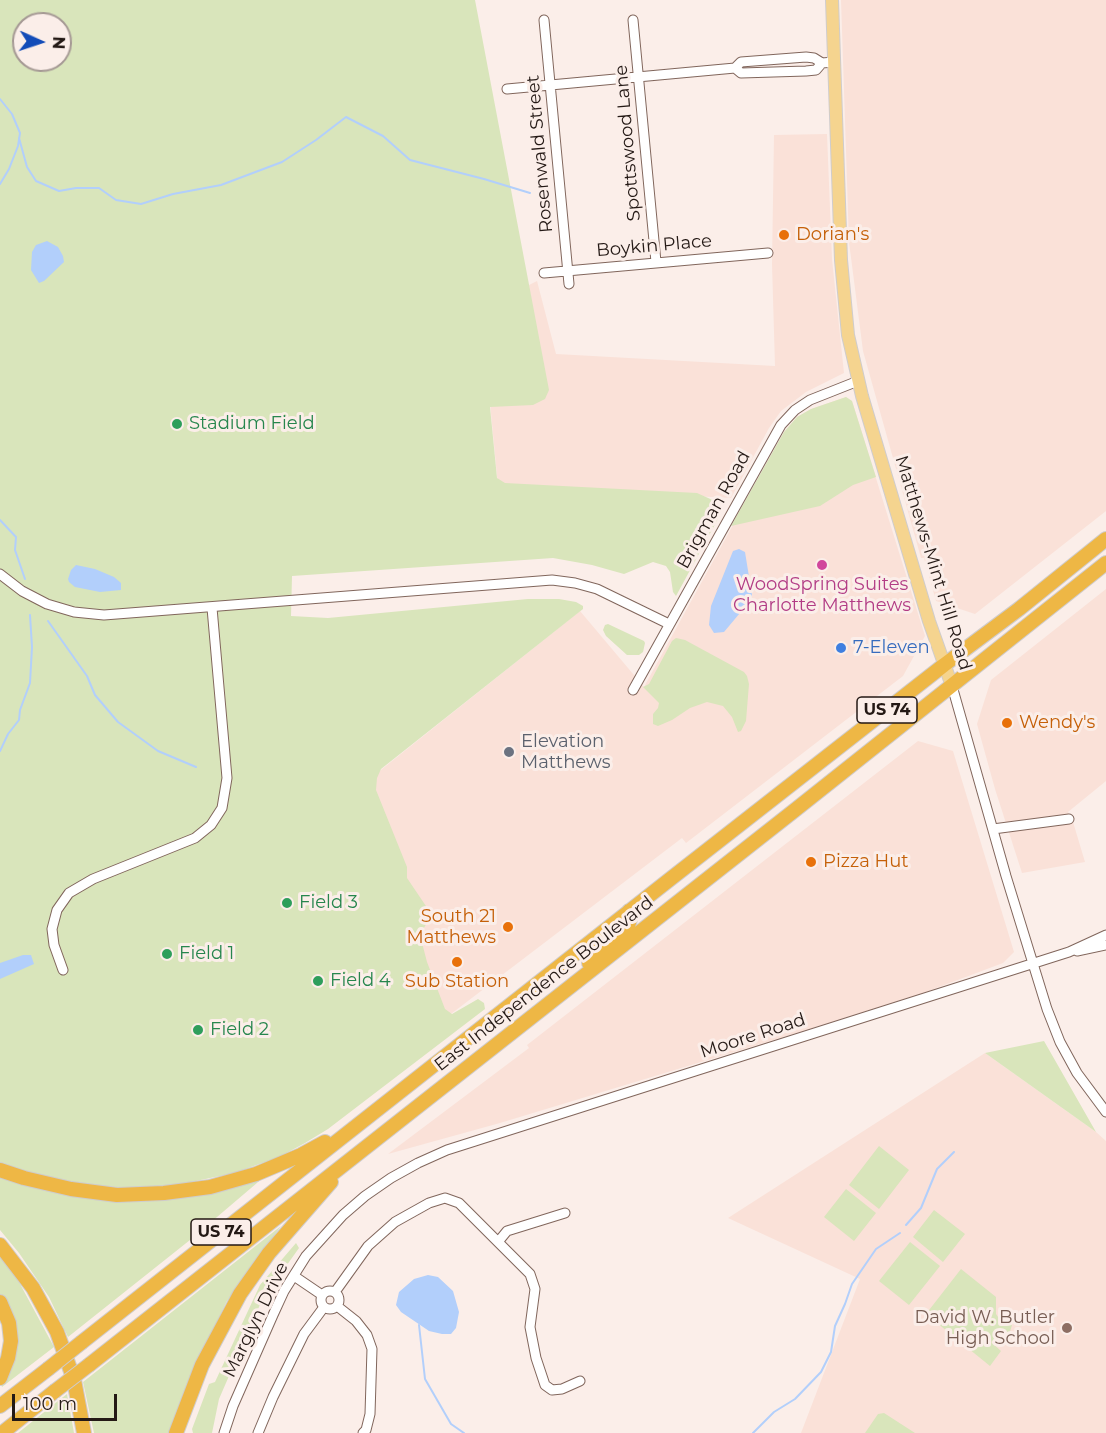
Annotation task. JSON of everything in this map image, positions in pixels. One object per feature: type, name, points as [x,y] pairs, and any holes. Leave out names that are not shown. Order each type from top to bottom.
[{"type":"highway","name":"East Independence Boulevard","points":[[0,1406],[1106,539]]},
{"type":"highway","name":"East Independence Boulevard","points":[[2,1433],[1106,563]]},
{"type":"highway","points":[[561,993],[602,949],[628,926],[629,911]]},
{"type":"highway","points":[[0,1170],[48,1185],[94,1193],[141,1195],[187,1191],[234,1180],[279,1165],[361,1122]]},
{"type":"highway","points":[[176,1433],[202,1365],[240,1294],[284,1235],[357,1154]]},
{"type":"highway","points":[[0,1245],[33,1288],[57,1332],[74,1380],[84,1433]]},
{"type":"highway","points":[[0,1302],[9,1323],[10,1341],[8,1358],[0,1378]]},
{"type":"main road","name":"Matthews-Mint Hill Road","points":[[832,0],[828,63],[843,294],[848,335],[858,381],[952,686]]},
{"type":"street","name":"Rosenwald Street","points":[[544,20],[569,284]]},
{"type":"street","name":"Spottswood Lane","points":[[633,20],[656,262]]},
{"type":"street","points":[[507,89],[735,68],[741,62],[806,57],[828,63]]},
{"type":"street","name":"Boykin Place","points":[[544,273],[768,253]]},
{"type":"street","name":"Brigman Road","points":[[633,690],[781,425],[795,410],[810,400],[858,381]]},
{"type":"street","points":[[0,574],[22,591],[63,609],[84,614],[128,615],[552,580],[582,585],[604,592],[669,624]]},
{"type":"street","points":[[63,970],[54,945],[52,928],[57,910],[69,893],[93,879],[195,838],[211,825],[222,808],[227,777],[212,608]]},
{"type":"street","name":"Matthews-Mint Hill Road","points":[[952,686],[1032,963],[1060,1042],[1077,1073],[1106,1112]]},
{"type":"street","points":[[993,829],[1069,819]]},
{"type":"street","points":[[1069,952],[1106,935]]},
{"type":"street","points":[[1069,952],[1106,945]]},
{"type":"street","name":"Moore Road","points":[[483,1139],[1069,952]]},
{"type":"street","name":"Marglyn Drive","points":[[225,1433],[233,1406],[264,1335],[306,1256],[326,1233],[352,1206],[377,1187],[418,1162],[483,1139]]},
{"type":"street","points":[[335,1292],[368,1246],[395,1222],[429,1203],[445,1198],[459,1203],[531,1274],[535,1289],[530,1327],[536,1358],[545,1385],[552,1390],[562,1389],[580,1381]]},
{"type":"street","points":[[498,1242],[507,1231],[565,1213]]},
{"type":"street","points":[[294,1276],[322,1295]]},
{"type":"street","points":[[328,1291],[335,1292],[339,1299],[337,1306],[331,1310],[324,1307],[321,1301],[322,1295],[328,1291]]},
{"type":"street","points":[[337,1306],[356,1321],[367,1335],[372,1349],[370,1414],[363,1433]]},
{"type":"street","points":[[258,1433],[304,1334],[324,1307]]},
{"type":"shaded area","points":[[841,0],[1106,0],[1106,511],[975,614],[936,601],[924,558],[921,558],[863,351],[849,242]]},
{"type":"shaded area","points":[[827,134],[832,259],[844,373],[806,392],[781,411],[769,428],[731,498],[498,486],[481,309],[537,281],[556,354],[775,366],[772,264],[774,135]]},
{"type":"shaded area","points":[[846,397],[852,401],[925,636],[903,676],[686,843],[682,838],[443,1020],[367,781],[580,611],[644,687],[784,432],[797,417],[811,409]]},
{"type":"shaded area","points":[[1106,589],[1106,781],[1068,812],[1085,862],[1022,873],[977,724],[991,680]]},
{"type":"shaded area","points":[[918,741],[953,751],[1014,952],[1003,963],[923,993],[823,1025],[500,1123],[388,1154],[529,1048],[527,1045]]},
{"type":"shaded area","points":[[985,1053],[1106,1141],[1106,1433],[801,1433],[860,1279],[728,1218]]},
{"type":"green space","points":[[0,0],[475,0],[549,390],[545,399],[533,405],[490,407],[497,478],[505,483],[697,493],[717,502],[721,508],[719,517],[676,596],[673,592],[670,572],[666,566],[653,562],[624,574],[553,558],[292,576],[291,616],[328,618],[528,599],[559,599],[576,602],[583,606],[583,609],[381,769],[377,778],[376,790],[407,867],[407,878],[430,912],[430,918],[422,931],[421,939],[445,1009],[452,1014],[478,999],[484,1003],[485,1009],[328,1129],[279,1157],[234,1173],[172,1186],[141,1188],[67,1183],[0,1163]]},
{"type":"green space","points":[[846,397],[852,401],[876,477],[853,485],[820,506],[731,526],[784,432],[797,417],[811,409]]},
{"type":"green space","points":[[608,624],[644,641],[643,652],[639,655],[627,655],[606,636],[603,630]]},
{"type":"green space","points":[[676,638],[685,640],[744,672],[747,676],[749,684],[746,721],[741,731],[738,732],[732,717],[723,706],[707,702],[690,708],[658,726],[653,724],[653,714],[659,703],[643,687],[649,684],[672,641]]},
{"type":"green space","points":[[1044,1041],[1096,1132],[985,1053]]},
{"type":"green space","points":[[879,1146],[909,1170],[879,1209],[849,1185]]},
{"type":"green space","points":[[0,1175],[75,1195],[264,1177],[190,1240],[68,1337],[49,1297],[0,1230]]},
{"type":"green space","points":[[846,1189],[876,1213],[854,1241],[824,1217]]},
{"type":"green space","points":[[934,1210],[965,1234],[943,1262],[913,1237]]},
{"type":"green space","points":[[281,1226],[227,1301],[196,1364],[169,1433],[94,1433],[83,1382]]},
{"type":"green space","points":[[910,1242],[940,1266],[909,1305],[879,1281]]},
{"type":"green space","points":[[296,1243],[299,1248],[262,1300],[219,1399],[212,1433],[193,1433],[192,1429],[209,1384],[215,1382],[260,1285]]},
{"type":"green space","points":[[0,1256],[19,1282],[54,1347],[2,1387],[1,1384],[10,1364],[0,1299]]},
{"type":"green space","points":[[961,1269],[996,1297],[996,1314],[998,1317],[1007,1318],[1012,1325],[1009,1335],[1001,1337],[996,1342],[991,1342],[1001,1351],[990,1366],[926,1314]]},
{"type":"green space","points":[[67,1394],[74,1433],[18,1433],[58,1401]]},
{"type":"green space","points":[[884,1413],[915,1433],[865,1433],[878,1414]]},
{"type":"water","points":[[47,241],[58,247],[64,262],[39,283],[31,270],[32,252],[36,245]]},
{"type":"water","points":[[739,549],[745,552],[752,595],[750,601],[724,632],[714,633],[709,625],[711,606],[733,551]]},
{"type":"water","points":[[76,565],[95,569],[114,577],[121,583],[121,590],[100,592],[75,587],[68,579],[71,570]]},
{"type":"water","points":[[23,955],[31,955],[34,964],[0,979],[0,963]]},
{"type":"water","points":[[428,1275],[438,1277],[453,1291],[459,1312],[456,1328],[451,1334],[429,1331],[401,1312],[396,1305],[399,1292],[414,1279]]},
{"type":"waterway","points":[[0,99],[12,114],[20,133],[18,146],[9,169],[0,184]]},
{"type":"waterway","points":[[19,138],[27,167],[36,181],[59,191],[99,188],[116,200],[141,204],[173,194],[221,185],[282,162],[346,117],[383,136],[410,160],[530,193]]},
{"type":"waterway","points":[[0,520],[16,537],[15,550],[25,579]]},
{"type":"waterway","points":[[0,751],[8,734],[19,720],[20,710],[30,683],[32,647],[30,615]]},
{"type":"waterway","points":[[48,621],[87,676],[95,695],[118,722],[158,751],[196,767]]},
{"type":"waterway","points":[[906,1225],[921,1208],[937,1169],[954,1152]]},
{"type":"waterway","points":[[753,1433],[774,1412],[795,1399],[821,1372],[831,1352],[835,1326],[852,1284],[876,1249],[900,1233]]},
{"type":"waterway","points":[[419,1325],[425,1379],[451,1424],[464,1433]]},
{"type":"place","name":"Dorian's","points":[[784,235]]},
{"type":"place","name":"Stadium Field","points":[[177,424]]},
{"type":"place","name":"WoodSpring Suites Charlotte Matthews","points":[[822,565]]},
{"type":"place","name":"7-Eleven","points":[[841,648]]},
{"type":"place","name":"Wendy's","points":[[1007,723]]},
{"type":"place","name":"Elevation Matthews","points":[[509,752]]},
{"type":"place","name":"Pizza Hut","points":[[811,862]]},
{"type":"place","name":"Field 3","points":[[287,903]]},
{"type":"place","name":"South 21 Matthews","points":[[508,927]]},
{"type":"place","name":"Field 1","points":[[167,954]]},
{"type":"place","name":"Sub Station","points":[[457,962]]},
{"type":"place","name":"Field 4","points":[[318,981]]},
{"type":"place","name":"Field 2","points":[[198,1030]]},
{"type":"place","name":"David W. Butler High School","points":[[1067,1328]]}]
